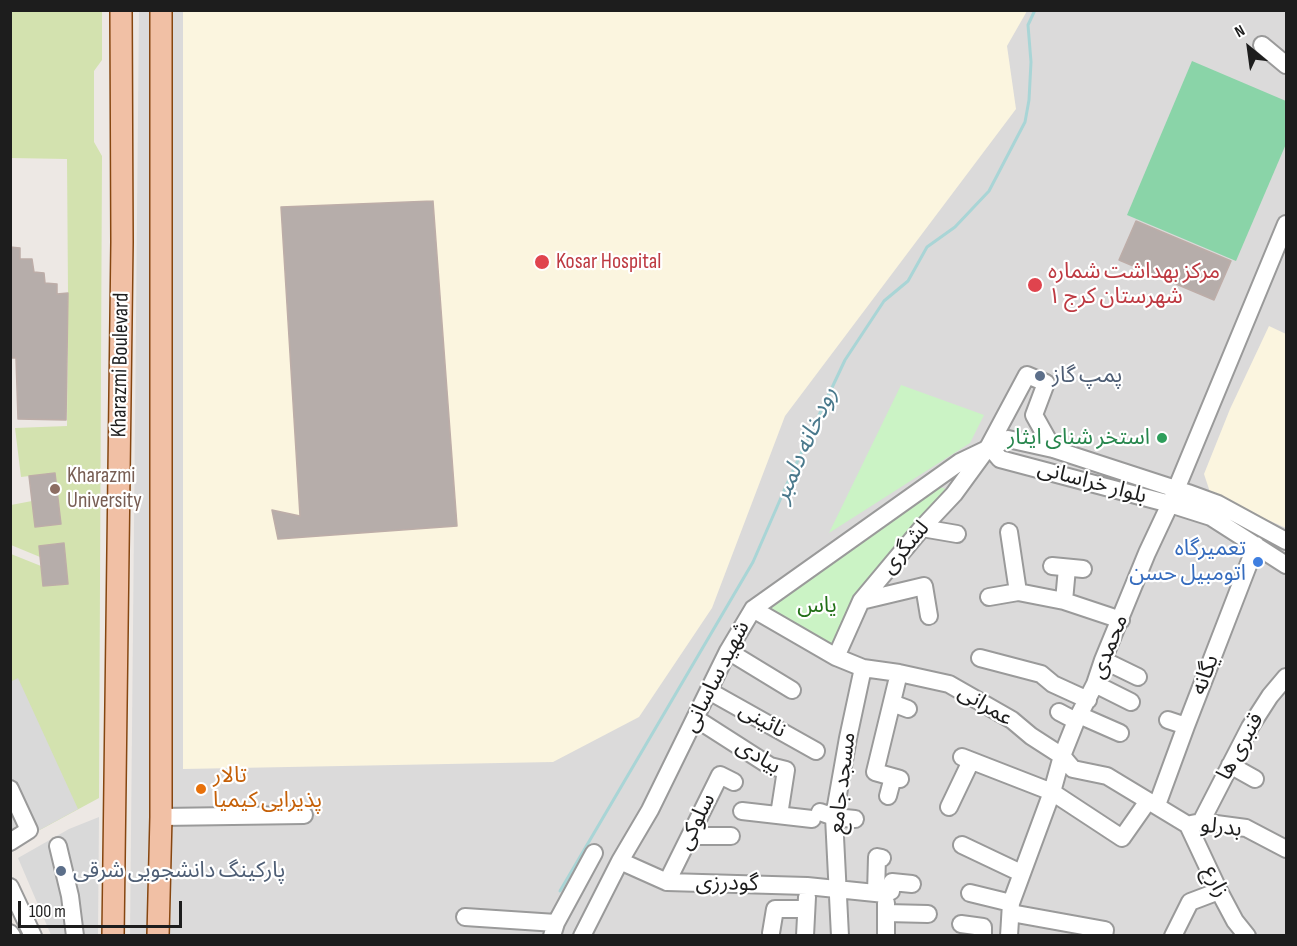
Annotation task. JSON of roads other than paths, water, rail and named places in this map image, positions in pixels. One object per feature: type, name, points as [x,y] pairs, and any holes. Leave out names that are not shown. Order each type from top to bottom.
[{"type":"main road","name":"Kharazmi Boulevard","points":[[113,936],[122,242],[121,10]]},
{"type":"main road","name":"Kharazmi Boulevard","points":[[158,936],[161,817],[161,10]]},
{"type":"street","points":[[1262,45],[1287,65]]},
{"type":"street","name":"محمدی","points":[[1009,936],[1011,908],[1021,873],[1052,792],[1062,756],[1095,684],[1147,553],[1287,224]]},
{"type":"street","name":"لشگری","points":[[836,657],[861,601],[922,528],[954,494],[989,446],[1027,375],[1046,383],[1034,415],[1053,449]]},
{"type":"street","name":"بلوار خراسانی","points":[[1287,541],[1218,504],[1173,496],[1000,459],[989,446],[1008,439],[1053,449],[1173,496],[1210,516],[1287,565]]},
{"type":"street","name":"شهید ساسانی","points":[[582,936],[620,861],[650,810],[728,651],[753,609],[960,462],[989,446]]},
{"type":"street","points":[[922,528],[957,534]]},
{"type":"street","points":[[1009,532],[1017,592]]},
{"type":"street","name":"یگانه","points":[[1052,792],[1122,838],[1153,803],[1186,726],[1256,545]]},
{"type":"street","points":[[1064,601],[1067,567]]},
{"type":"street","points":[[861,601],[924,586],[929,616]]},
{"type":"street","points":[[989,597],[1017,592],[1064,601],[1121,620]]},
{"type":"street","name":"عمرانی","points":[[753,609],[836,657],[863,668],[949,684],[1012,720],[1031,736],[1062,756],[1072,769],[1107,776],[1153,803],[1194,823]]},
{"type":"street","points":[[728,651],[792,690]]},
{"type":"street","points":[[980,658],[1041,674],[1053,684],[1088,700]]},
{"type":"street","points":[[1103,660],[1138,677]]},
{"type":"street","name":"مسجد جامع","points":[[840,936],[839,889],[822,816],[848,738],[863,668]]},
{"type":"street","points":[[888,796],[897,778],[875,772],[899,673]]},
{"type":"street","name":"قنبری ها","points":[[1194,823],[1230,765],[1250,727],[1270,696],[1286,678]]},
{"type":"street","points":[[1095,684],[1131,702]]},
{"type":"street","name":"نائینی","points":[[709,691],[816,751]]},
{"type":"street","points":[[892,703],[908,709]]},
{"type":"street","points":[[1059,712],[1120,733]]},
{"type":"street","name":"بیادی","points":[[695,718],[770,766],[786,770],[779,815]]},
{"type":"street","points":[[1168,720],[1186,726]]},
{"type":"street","points":[[949,807],[966,759],[1052,792]]},
{"type":"street","points":[[1230,765],[1255,779]]},
{"type":"street","name":"سلوکی","points":[[667,882],[720,775],[734,782]]},
{"type":"street","points":[[10,789],[29,830],[10,842]]},
{"type":"street","points":[[742,811],[855,819]]},
{"type":"street","points":[[161,817],[304,815]]},
{"type":"street","name":"بدرلو","points":[[1194,823],[1246,828],[1287,849]]},
{"type":"street","name":"زارع","points":[[1194,823],[1219,891],[1235,921],[1247,936]]},
{"type":"street","points":[[690,836],[731,836]]},
{"type":"street","points":[[962,845],[1021,873]]},
{"type":"street","points":[[58,846],[70,896],[75,936]]},
{"type":"street","points":[[465,917],[554,929],[594,853]]},
{"type":"street","points":[[882,858],[877,857],[886,914],[886,936]]},
{"type":"street","name":"گودرزی","points":[[620,861],[667,882],[765,878],[807,886],[881,893]]},
{"type":"street","points":[[881,893],[891,891],[892,882],[912,884]]},
{"type":"street","points":[[806,936],[807,886]]},
{"type":"street","points":[[10,887],[33,936]]},
{"type":"street","points":[[1173,936],[1190,902],[1219,891]]},
{"type":"street","points":[[970,893],[1011,908],[1105,930],[1104,936]]},
{"type":"street","points":[[771,933],[775,909],[806,909]]},
{"type":"street","points":[[886,914],[928,914]]},
{"type":"street","points":[[961,924],[983,927],[983,936]]},
{"type":"waterway","name":"رودخانه دلمبر","points":[[560,891],[753,562],[845,360],[884,301],[908,281],[927,247],[955,227],[989,191],[1025,122],[1031,62],[1028,25],[1035,10]]},
{"type":"place","name":"Kosar Hospital","points":[[542,262]]},
{"type":"place","name":"مرکز بهداشت شماره ۱ شهرستان کرج","points":[[1035,285]]},
{"type":"place","name":"پمپ گاز","points":[[1040,376]]},
{"type":"place","name":"استخر شنای ایثار","points":[[1162,438]]},
{"type":"place","name":"Kharazmi University","points":[[55,489]]},
{"type":"place","name":"تعمیرگاه اتومبیل حسن","points":[[1258,562]]},
{"type":"place","name":"تالار پذیرایی کیمیا","points":[[201,789]]},
{"type":"place","name":"پارکینگ دانشجویی شرقی","points":[[61,871]]},
{"type":"park label","name":"یاس","points":[[817,606]]}]
